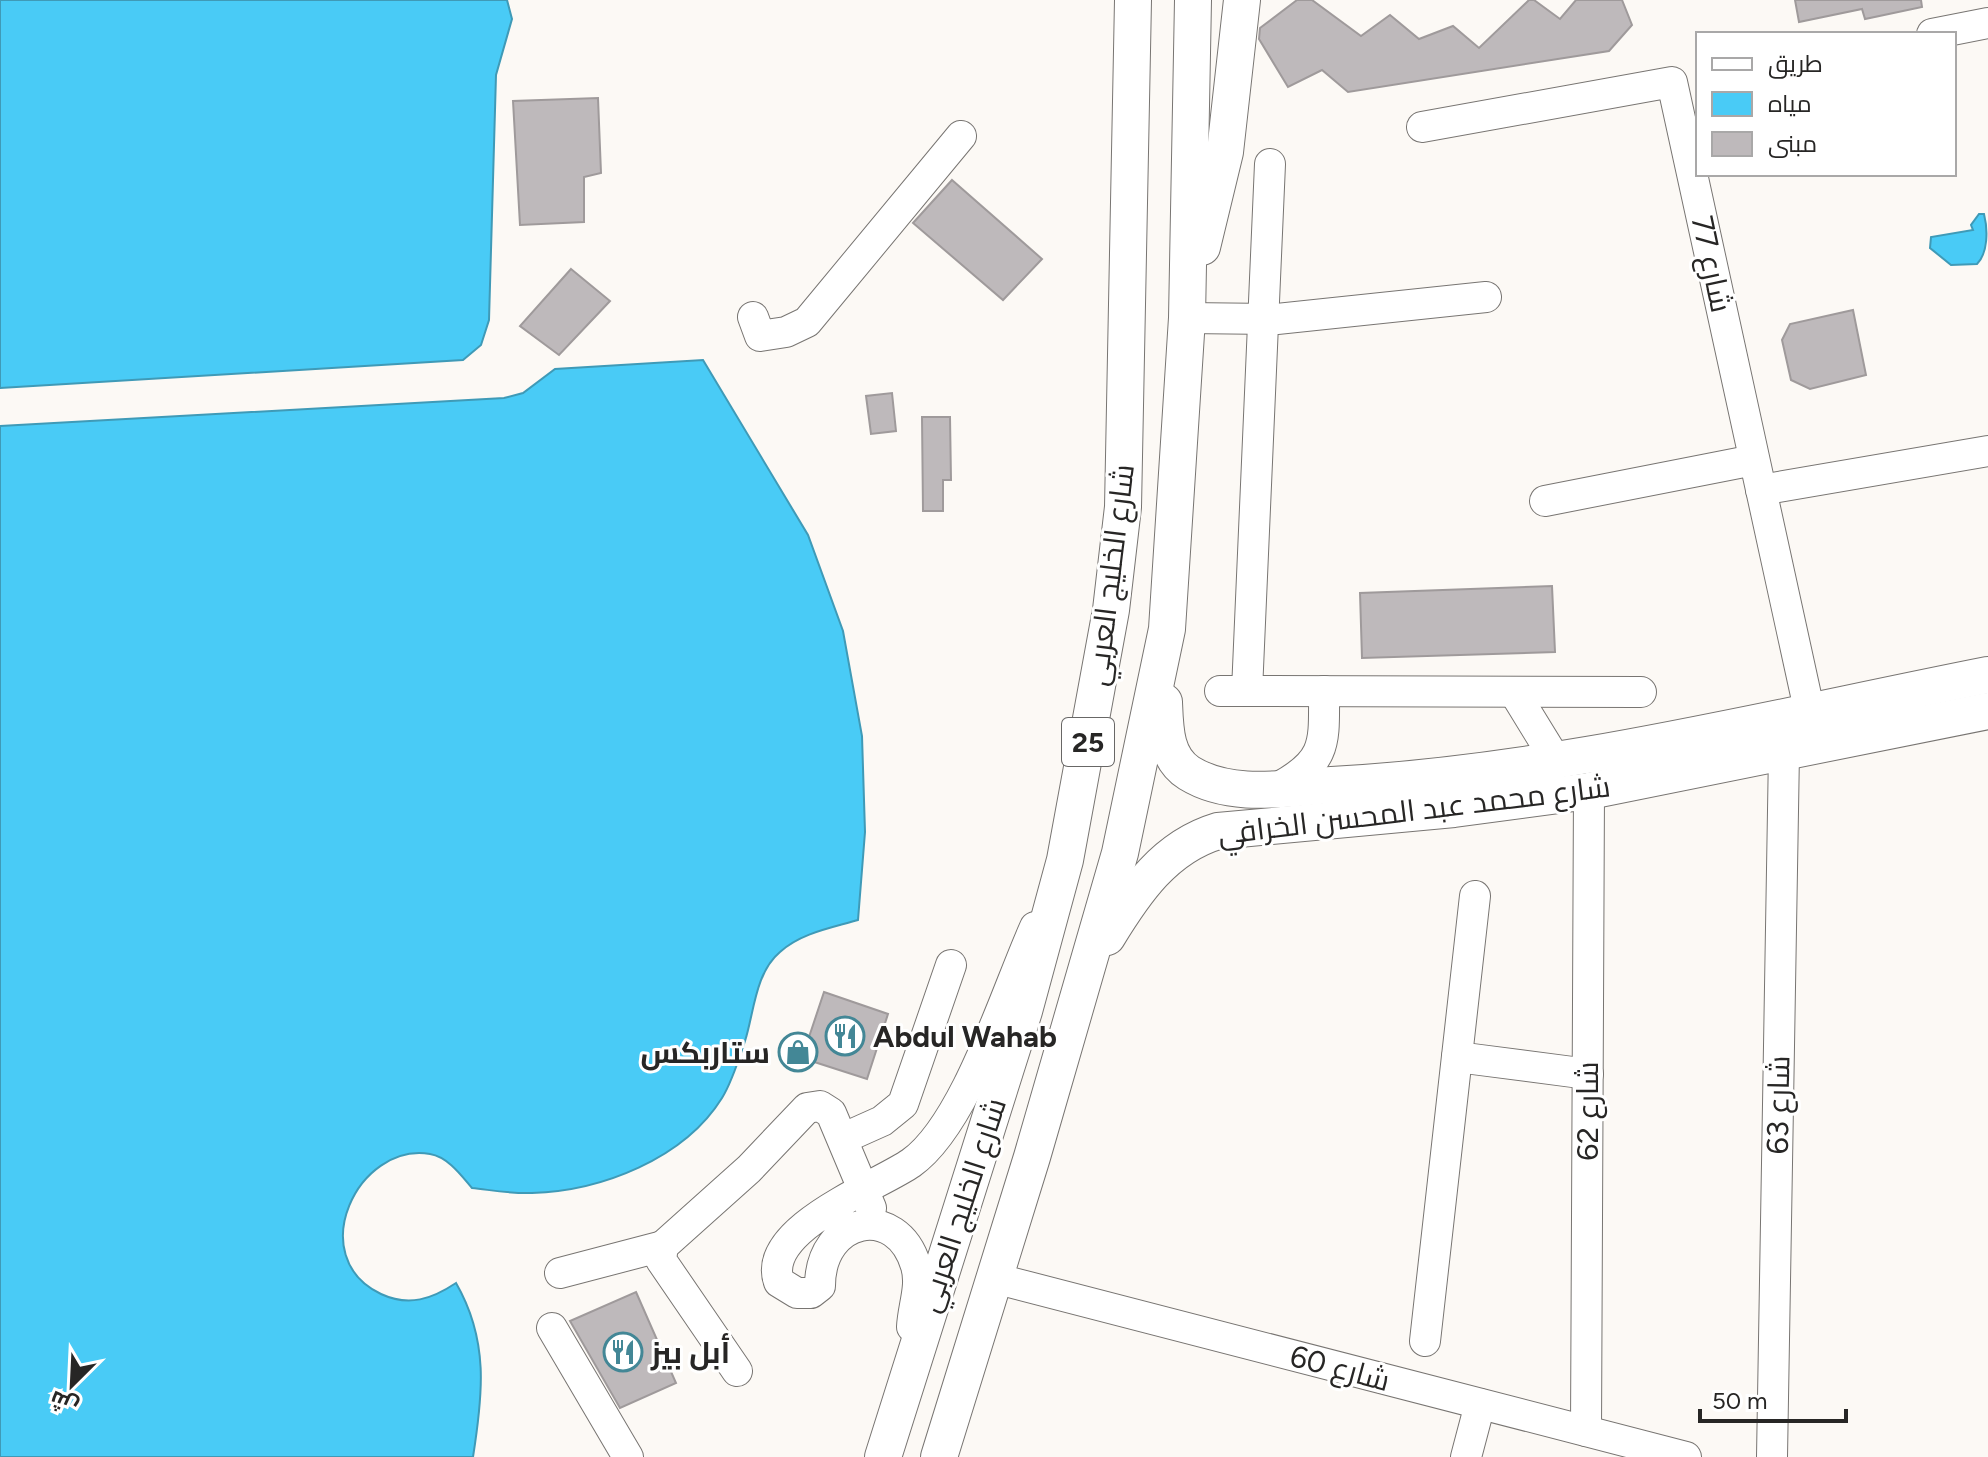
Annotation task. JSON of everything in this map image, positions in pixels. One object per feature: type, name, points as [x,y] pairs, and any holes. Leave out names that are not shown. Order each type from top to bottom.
[{"type":"main road","name":"شارع الخليج العربي","points":[[883,1457],[1024,1011],[1065,860],[1111,610],[1123,507],[1133,0]]},
{"type":"main road","name":"شارع الخليج العربي","points":[[939,1457],[1032,1157],[1120,853],[1167,629],[1188,308],[1193,0]]},
{"type":"main road","points":[[1188,308],[1225,152],[1242,0]]},
{"type":"main road","name":"شارع محمد عبد المحسن الخرافي","points":[[1167,629],[1165,722],[1175,759],[1192,775],[1218,785],[1277,788],[1407,781],[1557,762],[1988,675]]},
{"type":"main road","name":"شارع محمد عبد المحسن الخرافي","points":[[1088,967],[1145,882],[1187,843],[1228,829],[1365,818],[1589,791],[1988,711]]},
{"type":"main road","points":[[1343,784],[1353,806],[1365,818]]},
{"type":"main road","points":[[1024,1011],[1025,1038],[990,1154],[996,1166],[1012,1171],[1024,1167],[1032,1157]]},
{"type":"street","points":[[1942,32],[1988,23]]},
{"type":"street","name":"شارع 77","points":[[1422,127],[1672,82],[1810,710],[1801,749]]},
{"type":"street","points":[[753,317],[760,336],[786,332],[807,322],[961,136]]},
{"type":"street","points":[[1270,164],[1263,318],[1234,691],[1641,692]]},
{"type":"street","points":[[1188,308],[1263,318],[1486,297]]},
{"type":"street","points":[[1761,490],[1988,451]]},
{"type":"street","points":[[1545,501],[1754,460]]},
{"type":"street","points":[[1324,691],[1324,745],[1335,762],[1343,784]]},
{"type":"street","points":[[1514,692],[1557,762]]},
{"type":"street","points":[[1277,788],[1300,774],[1324,745]]},
{"type":"street","name":"شارع 63","points":[[1772,1457],[1801,749]]},
{"type":"street","name":"شارع 62","points":[[1586,1431],[1589,791]]},
{"type":"street","points":[[918,1345],[912,1323],[918,1285],[915,1264],[897,1236],[876,1225],[853,1228],[825,1251],[817,1291],[797,1293],[779,1282],[777,1259],[785,1247],[832,1206],[911,1163],[940,1136],[967,1088],[1065,860]]},
{"type":"street","points":[[1425,1341],[1475,896]]},
{"type":"street","points":[[844,1138],[882,1121],[903,1104],[951,965]]},
{"type":"street","points":[[1457,1057],[1588,1074]]},
{"type":"street","points":[[560,1273],[663,1246],[749,1169],[807,1108],[820,1106],[831,1113],[844,1138],[876,1225]]},
{"type":"street","points":[[663,1246],[661,1260],[737,1371]]},
{"type":"street","name":"شارع 60","points":[[994,1278],[1686,1457]]},
{"type":"street","points":[[552,1328],[628,1457]]},
{"type":"street","points":[[1466,1457],[1480,1404]]},
{"type":"water","points":[[0,0],[507,0],[512,19],[496,75],[489,320],[481,345],[463,360],[0,388]]},
{"type":"water","points":[[1979,214],[1984,214],[1986,234],[1985,248],[1977,264],[1951,265],[1930,248],[1931,237],[1973,230],[1971,225]]},
{"type":"water","points":[[703,360],[808,535],[843,631],[862,736],[865,832],[858,920],[797,940],[772,961],[760,982],[745,1041],[722,1098],[706,1120],[686,1138],[639,1168],[585,1186],[517,1193],[472,1188],[454,1167],[437,1156],[404,1155],[381,1166],[362,1183],[349,1206],[343,1230],[346,1255],[358,1277],[381,1294],[401,1300],[429,1297],[456,1283],[467,1304],[479,1346],[481,1368],[473,1457],[0,1457],[0,426],[504,398],[523,393],[555,369]]},
{"type":"building","points":[[1297,0],[1312,0],[1361,36],[1390,15],[1419,39],[1453,26],[1479,48],[1529,0],[1534,0],[1560,19],[1576,0],[1622,0],[1632,25],[1609,51],[1348,92],[1322,70],[1288,87],[1259,39],[1260,28]]},
{"type":"building","points":[[1795,0],[1921,0],[1922,7],[1865,19],[1862,9],[1799,22]]},
{"type":"building","points":[[598,98],[601,173],[584,177],[584,222],[520,225],[513,101]]},
{"type":"building","points":[[952,180],[1042,259],[1003,300],[913,223]]},
{"type":"building","points":[[571,269],[610,301],[559,355],[520,326]]},
{"type":"building","points":[[1853,310],[1866,375],[1810,389],[1791,380],[1782,340],[1790,324]]},
{"type":"building","points":[[892,393],[896,431],[871,434],[866,396]]},
{"type":"building","points":[[922,417],[950,417],[951,480],[943,480],[943,511],[923,511]]},
{"type":"building","points":[[1552,586],[1555,652],[1362,658],[1360,593]]},
{"type":"building","name":"Abdul Wahab","points":[[824,992],[888,1014],[867,1079],[802,1058]]},
{"type":"building","name":"أبل بيز","points":[[636,1292],[676,1383],[620,1408],[570,1321]]},
{"type":"place","name":"Abdul Wahab","points":[[845,1036]]},
{"type":"place","name":"ستاربكس","points":[[798,1052]]},
{"type":"place","name":"أبل بيز","points":[[623,1352]]}]
